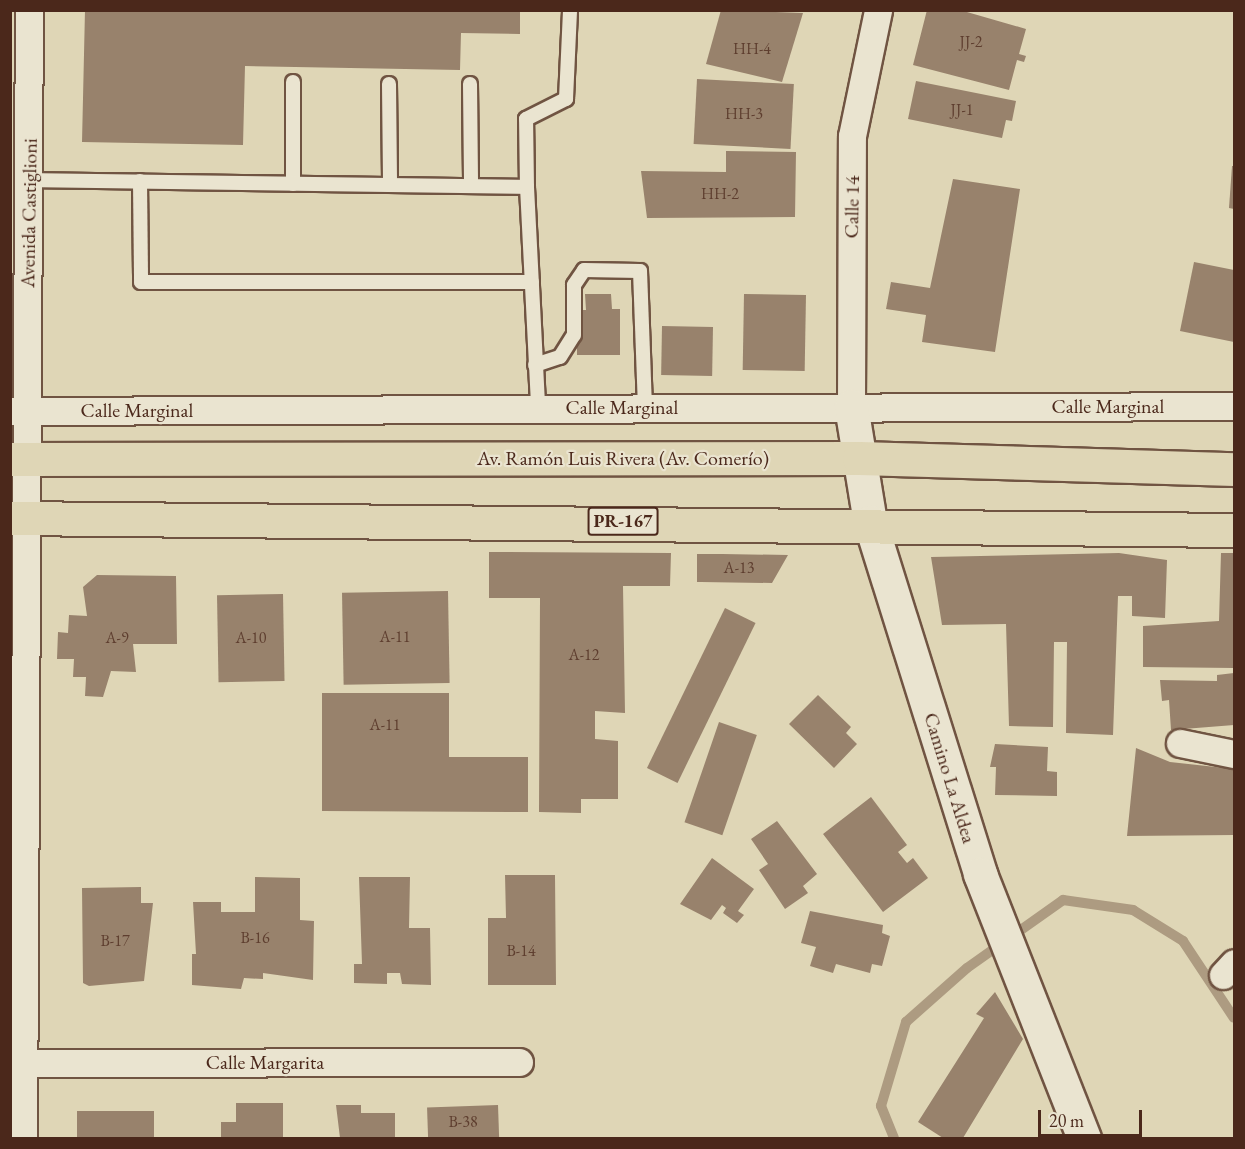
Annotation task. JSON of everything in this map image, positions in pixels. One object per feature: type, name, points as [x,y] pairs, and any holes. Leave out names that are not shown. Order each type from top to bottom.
[{"type":"main road","name":"Av. Ramón Luis Rivera (Av. Comerío)","points":[[19,459],[859,458],[1234,469]]},
{"type":"main road","name":"PR-167","points":[[19,518],[870,522],[1234,530]]},
{"type":"street","name":"Avenida Castiglioni","points":[[22,1138],[19,1063],[18,411],[30,180],[20,143],[29,10]]},
{"type":"street","name":"Calle 14","points":[[851,406],[852,136],[878,10]]},
{"type":"street","name":"Calle Marginal","points":[[18,411],[645,406],[1234,406]]},
{"type":"street","name":"Camino La Aldea","points":[[851,406],[870,522],[980,874],[1084,1138]]},
{"type":"street","points":[[1180,743],[1234,754]]},
{"type":"street","name":"Calle Margarita","points":[[19,1063],[519,1062]]},
{"type":"lane","points":[[538,407],[526,120],[566,99],[570,10]]},
{"type":"lane","points":[[293,82],[293,184]]},
{"type":"lane","points":[[389,84],[390,185]]},
{"type":"lane","points":[[470,84],[471,186]]},
{"type":"lane","points":[[30,180],[527,187]]},
{"type":"lane","points":[[140,181],[141,282],[532,282]]},
{"type":"lane","points":[[536,365],[560,357],[574,335],[574,285],[584,270],[640,271],[645,406]]},
{"type":"building","points":[[85,10],[520,10],[520,34],[461,33],[460,70],[245,66],[243,145],[82,142]]},
{"type":"building","points":[[721,10],[803,13],[782,82],[706,64]]},
{"type":"building","points":[[927,10],[960,10],[1026,29],[1019,54],[1026,56],[1024,62],[1017,60],[1009,90],[913,65]]},
{"type":"building","points":[[697,79],[794,84],[790,149],[694,144]]},
{"type":"building","points":[[916,81],[1016,101],[1012,121],[1006,120],[1002,138],[908,119]]},
{"type":"building","points":[[726,151],[796,152],[795,217],[647,218],[641,171],[726,172]]},
{"type":"building","points":[[1232,166],[1234,166],[1234,209],[1229,208]]},
{"type":"building","points":[[953,179],[1020,189],[995,352],[922,342],[926,315],[886,309],[891,282],[930,288]]},
{"type":"building","points":[[1194,262],[1234,270],[1234,342],[1180,331]]},
{"type":"building","points":[[585,294],[611,294],[612,309],[620,309],[620,355],[577,355],[577,310],[586,310]]},
{"type":"building","points":[[744,294],[806,295],[805,371],[743,370]]},
{"type":"building","points":[[662,326],[713,327],[712,376],[661,375]]},
{"type":"building","points":[[489,552],[671,553],[670,586],[623,586],[625,713],[595,711],[595,739],[618,741],[618,799],[581,799],[581,813],[539,812],[540,598],[489,598]]},
{"type":"building","points":[[1119,553],[1167,560],[1165,618],[1132,616],[1132,596],[1118,596],[1113,735],[1066,733],[1067,642],[1054,642],[1053,727],[1009,726],[1006,624],[942,625],[931,557]]},
{"type":"building","points":[[1221,553],[1234,553],[1234,668],[1143,667],[1143,626],[1219,621]]},
{"type":"building","points":[[697,554],[788,555],[772,583],[697,582]]},
{"type":"building","points":[[97,575],[176,576],[177,644],[133,644],[136,672],[111,671],[103,697],[85,696],[86,677],[73,677],[74,659],[57,659],[58,632],[68,633],[69,615],[87,616],[83,587]]},
{"type":"building","points":[[448,591],[450,683],[344,685],[342,593]]},
{"type":"building","points":[[283,594],[285,681],[219,682],[217,595]]},
{"type":"building","points":[[725,608],[756,623],[678,783],[647,768]]},
{"type":"building","points":[[1234,673],[1234,725],[1171,730],[1169,700],[1162,701],[1160,680],[1217,681],[1217,675]]},
{"type":"building","points":[[322,693],[449,693],[449,757],[528,757],[528,812],[322,811]]},
{"type":"building","points":[[818,695],[851,727],[846,733],[857,744],[834,768],[789,724]]},
{"type":"building","points":[[719,722],[757,735],[722,835],[684,822]]},
{"type":"building","points":[[995,744],[1048,747],[1047,771],[1057,772],[1057,796],[995,795],[996,767],[990,767]]},
{"type":"building","points":[[1136,748],[1170,762],[1234,769],[1234,835],[1127,836]]},
{"type":"building","points":[[871,797],[907,845],[898,852],[907,863],[913,858],[928,878],[883,912],[823,834]]},
{"type":"building","points":[[777,821],[817,874],[803,886],[808,893],[785,909],[759,870],[768,864],[751,839]]},
{"type":"building","points":[[712,858],[754,889],[738,911],[744,915],[737,923],[723,913],[726,908],[722,905],[711,920],[680,904]]},
{"type":"building","points":[[505,875],[555,875],[556,985],[488,985],[488,918],[506,918]]},
{"type":"building","points":[[255,877],[300,878],[300,920],[314,921],[313,980],[263,973],[263,979],[244,978],[241,989],[192,985],[192,954],[196,954],[193,902],[221,902],[221,912],[255,912]]},
{"type":"building","points":[[359,877],[410,877],[409,928],[430,928],[431,985],[402,984],[400,973],[387,973],[387,984],[354,983],[354,964],[362,964]]},
{"type":"building","points":[[141,887],[141,903],[153,903],[144,981],[89,986],[83,983],[82,888]]},
{"type":"building","points":[[810,911],[883,925],[882,933],[890,936],[882,966],[872,964],[870,973],[836,964],[833,973],[810,966],[816,947],[801,943]]},
{"type":"building","points":[[995,992],[1023,1039],[963,1138],[943,1138],[918,1122],[984,1018],[976,1014]]},
{"type":"building","points":[[236,1103],[283,1103],[283,1138],[221,1138],[221,1122],[236,1122]]},
{"type":"building","points":[[336,1105],[361,1105],[361,1113],[395,1113],[395,1138],[340,1138]]},
{"type":"building","points":[[498,1105],[499,1138],[428,1138],[427,1107]]},
{"type":"building","points":[[77,1111],[154,1111],[154,1138],[77,1138]]},
{"type":"waterway","points":[[894,1138],[881,1106],[906,1022],[967,968],[1063,900],[1133,910],[1183,941],[1234,1018]]}]
